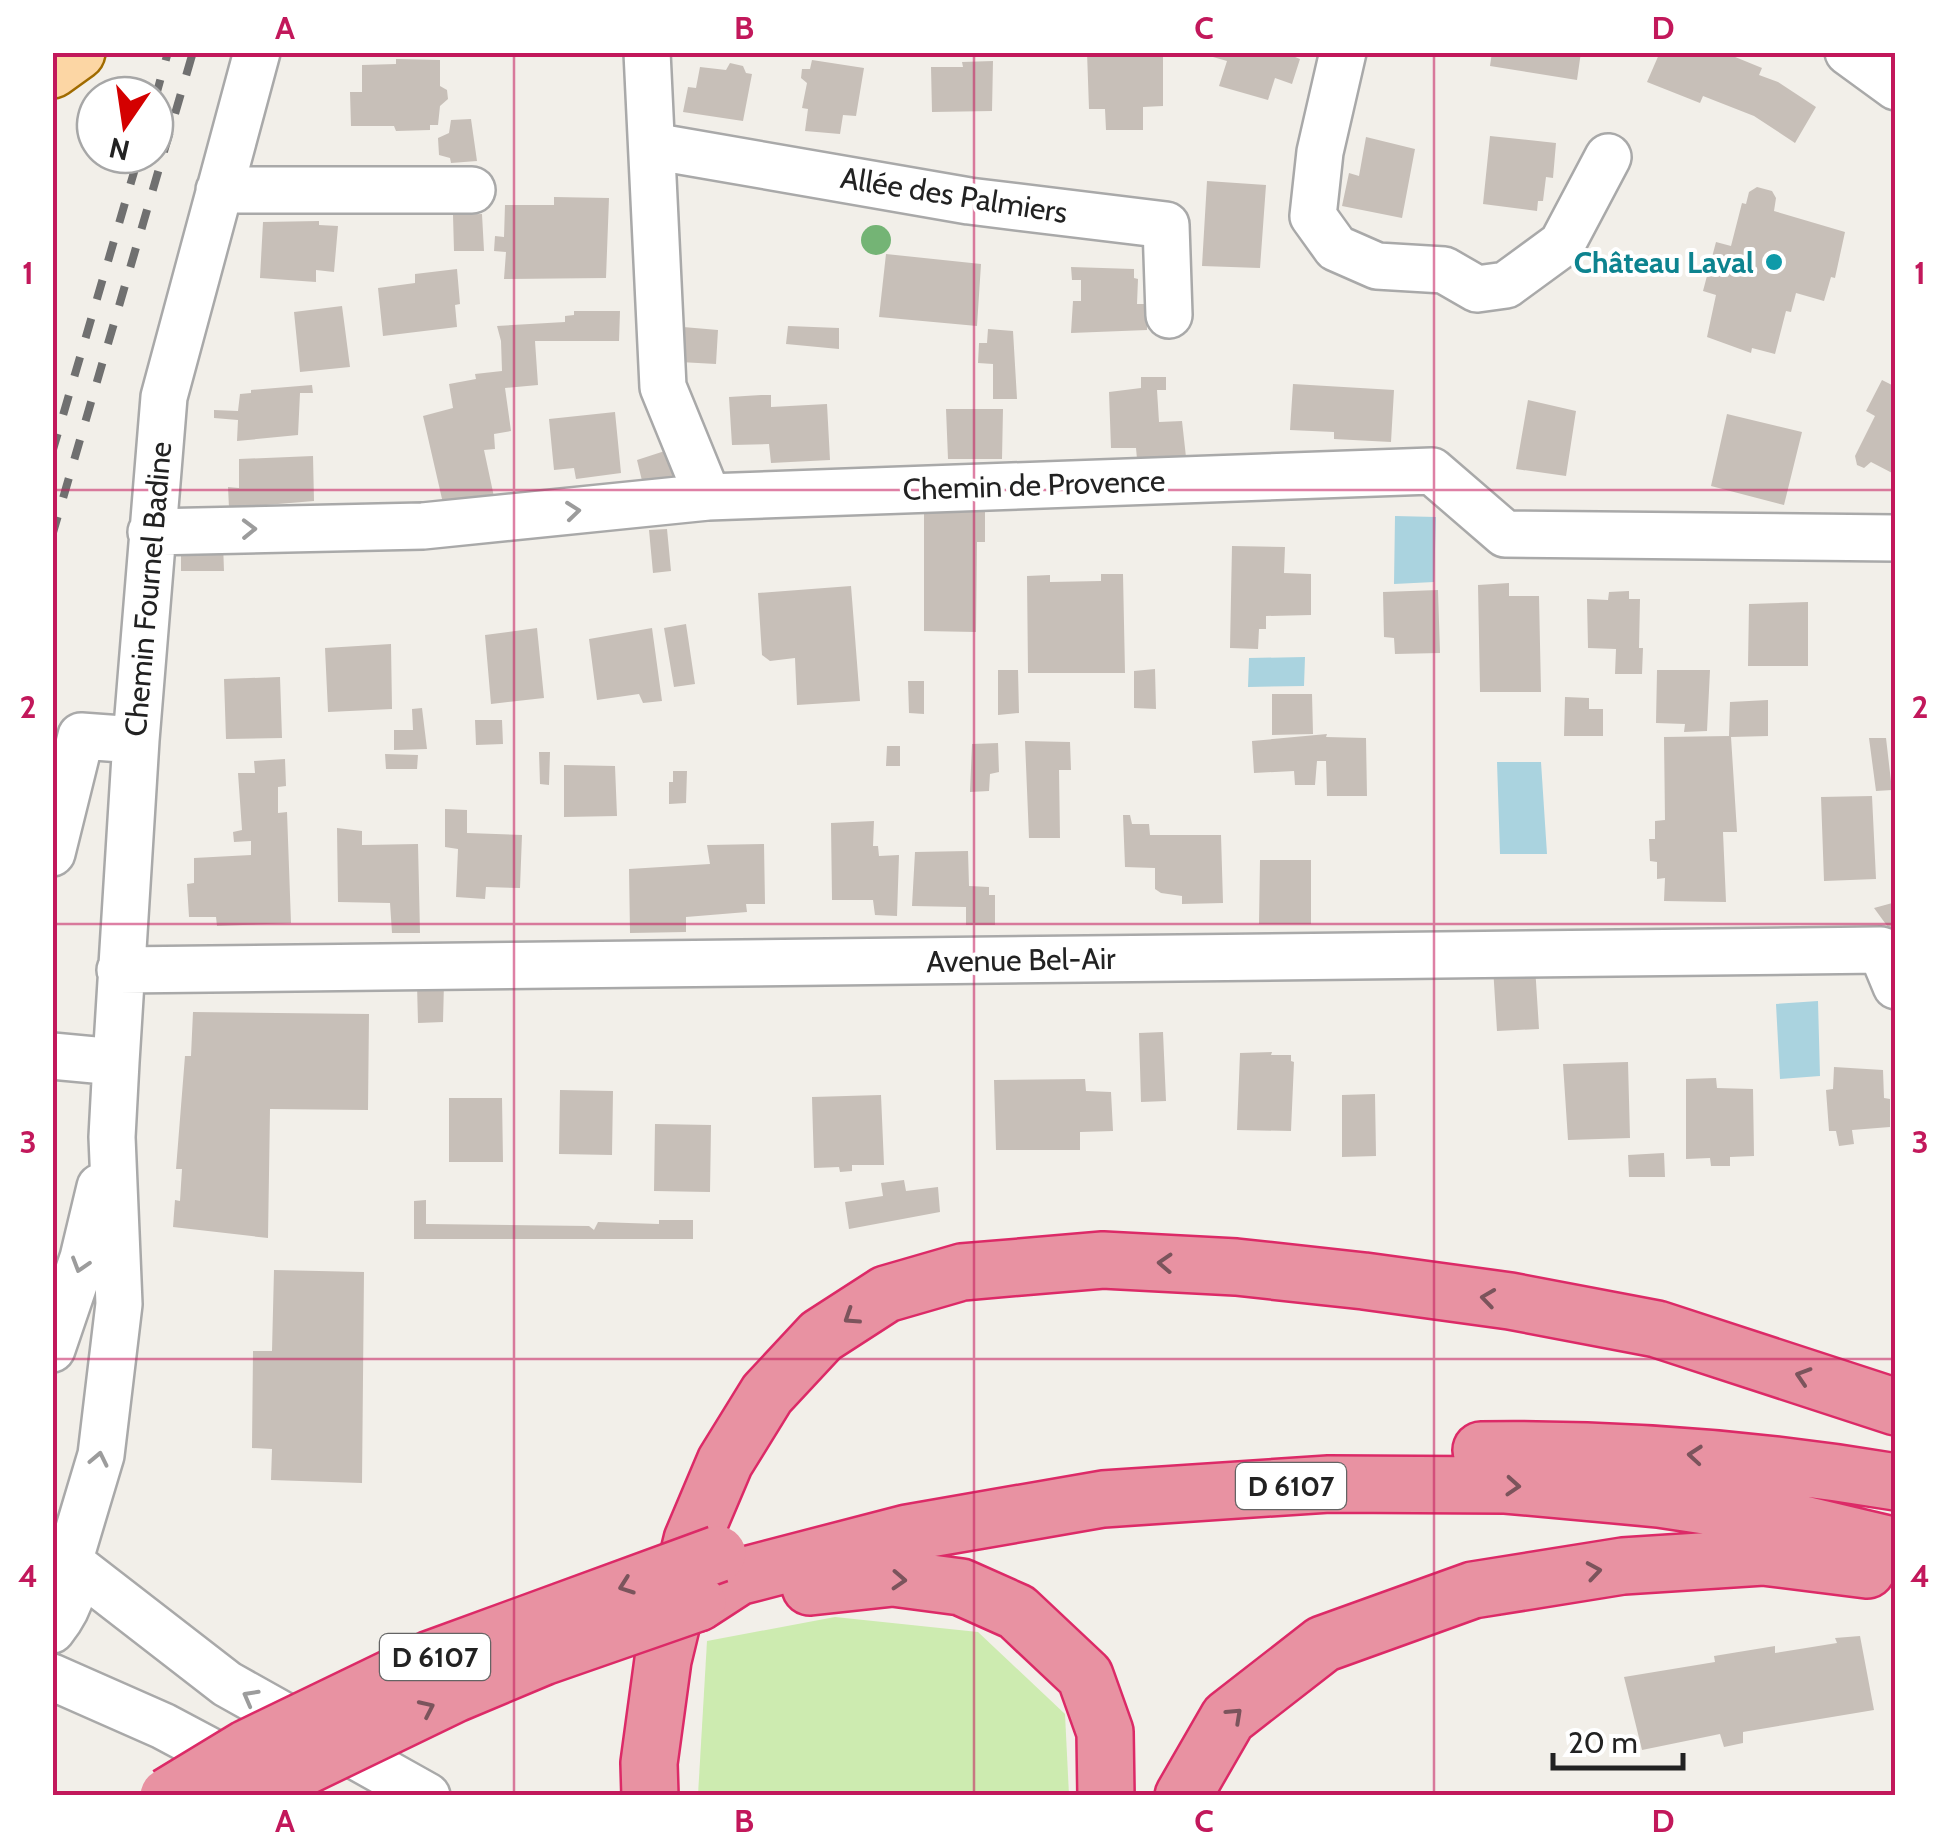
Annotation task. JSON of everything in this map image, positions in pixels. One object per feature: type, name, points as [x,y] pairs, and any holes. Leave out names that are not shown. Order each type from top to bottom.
[{"type":"highway","points":[[638,1785],[692,1540],[725,1462],[767,1394],[822,1336],[886,1294],[962,1272],[1103,1260],[1236,1267],[1510,1301],[1657,1329],[1896,1407]]},
{"type":"highway","name":"D 6107","points":[[168,1796],[247,1748],[431,1659],[718,1554],[894,1507],[1076,1476],[1325,1452],[1510,1449],[1686,1454],[1896,1482]]},
{"type":"highway","name":"D 6107","points":[[244,1796],[508,1672],[698,1604],[738,1577],[907,1532],[1103,1499],[1329,1484],[1506,1484],[1659,1499],[1766,1515],[1896,1546]]},
{"type":"highway","points":[[1182,1796],[1228,1718],[1323,1644],[1473,1590],[1623,1566],[1763,1558],[1896,1574]]},
{"type":"highway","points":[[698,1604],[780,1590],[894,1578],[961,1588],[1017,1612],[1084,1676],[1105,1732],[1106,1796]]},
{"type":"main road","points":[[52,70],[76,52]]},
{"type":"street","points":[[647,52],[663,387],[708,497]]},
{"type":"street","points":[[1343,52],[1320,152],[1313,216],[1336,248],[1377,266],[1444,270],[1477,289],[1506,285],[1562,244],[1608,158]]},
{"type":"street","points":[[1848,52],[1896,87]]},
{"type":"street","name":"Chemin Fournel Badine","points":[[52,1630],[72,1596],[67,1546],[101,1454],[119,1304],[112,1137],[120,970],[164,397],[260,57]]},
{"type":"street","name":"Allée des Palmiers","points":[[652,146],[969,200],[1166,224],[1169,315]]},
{"type":"street","points":[[220,190],[472,190]]},
{"type":"street","name":"Chemin de Provence","points":[[152,532],[424,526],[708,497],[1432,471],[1505,534],[1896,538]]},
{"type":"street","points":[[52,853],[81,736],[136,740]]},
{"type":"street","name":"Avenue Bel-Air","points":[[120,970],[1881,950],[1896,986]]},
{"type":"street","points":[[52,1056],[116,1062]]},
{"type":"street","name":"Chemin Fournel Badine","points":[[52,1349],[83,1258],[112,1137]]},
{"type":"street","points":[[52,1359],[75,1370],[112,1374]]},
{"type":"street","points":[[67,1546],[228,1684],[427,1796]]},
{"type":"street","points":[[52,1677],[163,1726],[293,1796]]},
{"type":"green space","points":[[835,1617],[978,1632],[1065,1714],[1069,1795],[698,1795],[707,1641]]},
{"type":"water","points":[[1395,516],[1436,517],[1434,582],[1394,584]]},
{"type":"water","points":[[1305,657],[1304,686],[1248,687],[1249,658]]},
{"type":"water","points":[[1497,762],[1541,762],[1547,854],[1500,854]]},
{"type":"water","points":[[1818,1001],[1820,1076],[1780,1079],[1776,1004]]},
{"type":"building","points":[[1087,52],[1163,52],[1163,106],[1143,107],[1143,130],[1106,130],[1105,109],[1089,109]]},
{"type":"building","points":[[1214,52],[1283,52],[1300,59],[1292,84],[1275,78],[1268,100],[1219,86],[1227,61],[1213,57]]},
{"type":"building","points":[[1492,52],[1581,52],[1577,80],[1490,66]]},
{"type":"building","points":[[1660,52],[1723,52],[1762,68],[1759,75],[1778,82],[1816,107],[1795,143],[1754,116],[1703,96],[1700,103],[1647,82]]},
{"type":"building","points":[[396,59],[440,60],[440,86],[447,90],[448,99],[440,106],[438,125],[430,125],[430,130],[396,131],[394,126],[351,126],[350,92],[362,92],[362,65],[396,64]]},
{"type":"building","points":[[812,60],[864,68],[856,116],[843,115],[840,134],[805,131],[808,109],[802,108],[807,83],[801,78],[802,69],[810,69]]},
{"type":"building","points":[[993,61],[992,111],[932,112],[931,67],[963,67],[962,62]]},
{"type":"building","points":[[730,63],[743,66],[746,73],[752,74],[743,121],[683,112],[688,87],[696,88],[700,67],[726,70]]},
{"type":"building","points":[[471,119],[477,161],[451,163],[450,158],[439,155],[438,138],[449,133],[451,120]]},
{"type":"building","points":[[1490,136],[1556,143],[1553,178],[1546,177],[1543,201],[1538,201],[1537,211],[1483,204]]},
{"type":"building","points":[[1366,137],[1415,149],[1402,218],[1342,206],[1349,173],[1359,176]]},
{"type":"building","points":[[1207,181],[1266,185],[1260,268],[1202,266]]},
{"type":"building","name":"Château Laval","points":[[1757,187],[1772,191],[1776,198],[1774,211],[1845,232],[1835,278],[1831,277],[1824,301],[1796,293],[1791,312],[1786,311],[1775,354],[1752,348],[1751,353],[1707,337],[1716,295],[1703,291],[1716,242],[1731,246],[1742,203],[1746,204],[1749,192]]},
{"type":"building","points":[[554,197],[609,198],[606,278],[504,279],[506,252],[494,251],[495,236],[504,237],[505,205],[554,205]]},
{"type":"building","points":[[482,214],[484,251],[454,251],[453,215]]},
{"type":"building","points":[[319,221],[319,225],[338,226],[334,272],[316,270],[316,282],[260,278],[263,222]]},
{"type":"building","points":[[886,254],[981,264],[977,326],[879,317]]},
{"type":"building","points":[[1071,267],[1134,269],[1134,278],[1138,279],[1137,304],[1147,304],[1147,330],[1071,333],[1073,301],[1081,301],[1081,280],[1072,280]]},
{"type":"building","points":[[457,269],[457,327],[383,336],[378,288],[415,283],[415,274]]},
{"type":"building","points":[[342,306],[350,367],[300,372],[294,312]]},
{"type":"building","points":[[574,311],[620,311],[619,341],[535,341],[538,385],[505,388],[511,431],[494,434],[495,449],[484,450],[496,506],[445,512],[423,416],[453,408],[449,384],[476,379],[475,374],[502,371],[497,326],[565,322],[565,316],[574,315]]},
{"type":"building","points":[[788,326],[839,328],[839,349],[786,344]]},
{"type":"building","points":[[683,327],[718,330],[716,364],[680,362]]},
{"type":"building","points":[[988,329],[1013,331],[1017,399],[993,399],[993,364],[978,363],[979,343],[987,343]]},
{"type":"building","points":[[1141,377],[1166,377],[1166,390],[1157,390],[1159,422],[1182,421],[1186,457],[1137,459],[1136,448],[1111,448],[1109,392],[1141,388]]},
{"type":"building","points":[[1882,380],[1896,387],[1896,475],[1871,462],[1864,468],[1857,465],[1855,456],[1875,416],[1866,411]]},
{"type":"building","points":[[1293,384],[1394,390],[1391,442],[1334,439],[1334,432],[1290,430]]},
{"type":"building","points":[[312,385],[313,393],[300,393],[298,435],[237,441],[238,420],[214,418],[214,410],[238,411],[240,394],[251,390]]},
{"type":"building","points":[[771,395],[771,407],[827,404],[830,460],[771,463],[769,444],[732,445],[729,397]]},
{"type":"building","points":[[1528,400],[1576,411],[1566,476],[1516,469]]},
{"type":"building","points":[[946,409],[1003,409],[1002,459],[948,459]]},
{"type":"building","points":[[615,412],[621,473],[576,479],[574,468],[554,470],[549,419]]},
{"type":"building","points":[[1727,414],[1802,432],[1784,505],[1711,486]]},
{"type":"building","points":[[674,448],[679,473],[675,479],[644,489],[637,460]]},
{"type":"building","points":[[313,456],[314,501],[229,508],[228,487],[239,488],[239,459]]},
{"type":"building","points":[[985,511],[985,542],[977,542],[976,632],[924,631],[924,513]]},
{"type":"building","points":[[667,529],[671,571],[653,573],[649,530]]},
{"type":"building","points":[[223,543],[224,571],[181,571],[181,544]]},
{"type":"building","points":[[1232,546],[1285,547],[1284,573],[1311,574],[1311,615],[1266,616],[1266,629],[1259,629],[1258,649],[1230,648]]},
{"type":"building","points":[[1101,574],[1123,574],[1125,673],[1028,673],[1027,576],[1050,575],[1050,582],[1101,581]]},
{"type":"building","points":[[1509,583],[1509,596],[1539,596],[1541,692],[1480,692],[1478,585]]},
{"type":"building","points":[[851,586],[860,701],[797,705],[795,658],[770,661],[762,655],[758,593]]},
{"type":"building","points":[[1438,590],[1440,653],[1395,654],[1394,638],[1384,637],[1383,592]]},
{"type":"building","points":[[1629,591],[1629,599],[1640,599],[1642,674],[1615,674],[1616,649],[1588,648],[1587,599],[1608,600],[1609,592]]},
{"type":"building","points":[[1808,602],[1808,666],[1748,666],[1749,604]]},
{"type":"building","points":[[686,624],[695,684],[674,687],[664,628]]},
{"type":"building","points":[[537,628],[544,698],[491,704],[485,635]]},
{"type":"building","points":[[652,628],[662,701],[643,703],[639,694],[597,700],[589,639]]},
{"type":"building","points":[[391,644],[392,709],[328,712],[325,648]]},
{"type":"building","points":[[1155,669],[1156,709],[1134,708],[1134,671]]},
{"type":"building","points":[[998,670],[1018,670],[1019,713],[998,715]]},
{"type":"building","points":[[1657,670],[1710,670],[1707,731],[1684,732],[1685,724],[1656,723]]},
{"type":"building","points":[[280,677],[282,738],[226,739],[224,679]]},
{"type":"building","points":[[908,681],[924,681],[924,714],[909,713]]},
{"type":"building","points":[[1272,694],[1312,694],[1313,734],[1272,735]]},
{"type":"building","points":[[1565,697],[1589,698],[1589,709],[1603,709],[1603,736],[1564,736]]},
{"type":"building","points":[[1768,700],[1768,736],[1731,737],[1737,832],[1723,832],[1726,902],[1664,901],[1665,878],[1657,879],[1657,862],[1650,861],[1649,839],[1655,839],[1655,821],[1665,820],[1664,737],[1729,736],[1730,702]]},
{"type":"building","points":[[422,708],[427,749],[394,750],[394,730],[413,730],[412,709]]},
{"type":"building","points":[[475,720],[502,720],[503,744],[476,745]]},
{"type":"building","points":[[1327,734],[1326,737],[1366,738],[1367,796],[1327,796],[1326,761],[1317,761],[1315,785],[1295,785],[1294,771],[1254,773],[1252,741]]},
{"type":"building","points":[[1869,738],[1886,738],[1892,790],[1876,791]]},
{"type":"building","points":[[1025,741],[1070,742],[1071,770],[1059,770],[1060,838],[1029,838]]},
{"type":"building","points":[[998,743],[999,772],[990,774],[989,791],[970,792],[972,744]]},
{"type":"building","points":[[887,746],[900,746],[900,766],[886,766]]},
{"type":"building","points":[[539,752],[550,752],[549,785],[540,784]]},
{"type":"building","points":[[385,754],[418,755],[417,769],[386,769]]},
{"type":"building","points":[[285,759],[286,786],[278,787],[278,813],[287,812],[291,923],[217,926],[216,917],[189,917],[187,884],[194,883],[194,858],[251,855],[251,841],[234,842],[233,832],[242,830],[238,773],[255,773],[254,761]]},
{"type":"building","points":[[564,765],[615,766],[617,816],[564,817]]},
{"type":"building","points":[[673,771],[687,771],[686,803],[669,804]]},
{"type":"building","points":[[1872,796],[1876,879],[1824,881],[1821,797]]},
{"type":"building","points":[[445,809],[467,810],[467,833],[522,835],[520,888],[486,887],[485,899],[456,897],[458,849],[445,847]]},
{"type":"building","points":[[1123,815],[1130,815],[1132,824],[1149,824],[1150,835],[1221,835],[1223,903],[1182,904],[1182,896],[1155,889],[1155,868],[1125,867]]},
{"type":"building","points":[[874,821],[873,846],[878,846],[879,856],[899,855],[897,916],[875,915],[873,900],[832,900],[831,823]]},
{"type":"building","points":[[337,828],[362,831],[362,845],[418,844],[420,933],[392,933],[390,903],[338,902]]},
{"type":"building","points":[[764,844],[765,904],[746,904],[747,912],[686,917],[686,932],[630,933],[629,869],[710,864],[707,845]]},
{"type":"building","points":[[968,851],[969,886],[989,887],[989,895],[995,895],[995,925],[966,925],[966,907],[912,906],[915,852]]},
{"type":"building","points":[[1260,860],[1311,860],[1311,924],[1259,924]]},
{"type":"building","points":[[1896,902],[1896,938],[1874,908]]},
{"type":"building","points":[[1535,966],[1539,1029],[1497,1031],[1493,967]]},
{"type":"building","points":[[444,983],[443,1022],[418,1023],[417,984]]},
{"type":"building","points":[[193,1012],[369,1014],[368,1110],[270,1109],[268,1238],[173,1227],[175,1200],[180,1201],[182,1169],[176,1169],[185,1056],[191,1056]]},
{"type":"building","points":[[1163,1032],[1166,1101],[1141,1102],[1139,1033]]},
{"type":"building","points":[[1272,1052],[1271,1055],[1291,1055],[1294,1062],[1291,1131],[1237,1130],[1240,1053]]},
{"type":"building","points":[[1628,1062],[1630,1138],[1568,1140],[1563,1064]]},
{"type":"building","points":[[1834,1067],[1883,1070],[1884,1098],[1890,1099],[1890,1127],[1852,1130],[1854,1144],[1839,1146],[1836,1131],[1829,1131],[1826,1090],[1833,1089]]},
{"type":"building","points":[[1716,1078],[1717,1088],[1753,1089],[1754,1156],[1730,1157],[1730,1166],[1711,1166],[1710,1158],[1686,1159],[1686,1079]]},
{"type":"building","points":[[1085,1079],[1086,1091],[1111,1092],[1113,1131],[1080,1132],[1080,1150],[996,1150],[994,1080]]},
{"type":"building","points":[[560,1090],[613,1091],[612,1155],[559,1154]]},
{"type":"building","points":[[1375,1094],[1376,1156],[1342,1157],[1342,1095]]},
{"type":"building","points":[[881,1095],[884,1165],[852,1165],[852,1171],[840,1172],[839,1167],[814,1168],[812,1097]]},
{"type":"building","points":[[449,1098],[502,1098],[503,1162],[449,1162]]},
{"type":"building","points":[[655,1124],[711,1125],[710,1192],[654,1191]]},
{"type":"building","points":[[1664,1153],[1665,1177],[1629,1177],[1628,1155]]},
{"type":"building","points":[[904,1180],[906,1191],[938,1187],[940,1212],[849,1229],[845,1202],[883,1196],[881,1183]]},
{"type":"building","points":[[426,1200],[426,1224],[589,1226],[594,1230],[598,1222],[659,1224],[659,1220],[693,1220],[693,1239],[414,1239],[414,1201]]},
{"type":"building","points":[[274,1270],[364,1272],[362,1483],[271,1480],[272,1449],[252,1448],[253,1351],[272,1351]]},
{"type":"building","points":[[1860,1636],[1874,1710],[1743,1732],[1743,1743],[1724,1747],[1720,1734],[1642,1750],[1624,1677],[1715,1662],[1714,1656],[1775,1646],[1775,1653]]},
{"type":"railway","points":[[162,75],[168,52]]},
{"type":"railway","points":[[52,536],[193,52]]},
{"type":"railway","points":[[52,453],[133,175]]},
{"type":"place","name":"Château Laval","points":[[1774,262]]}]
